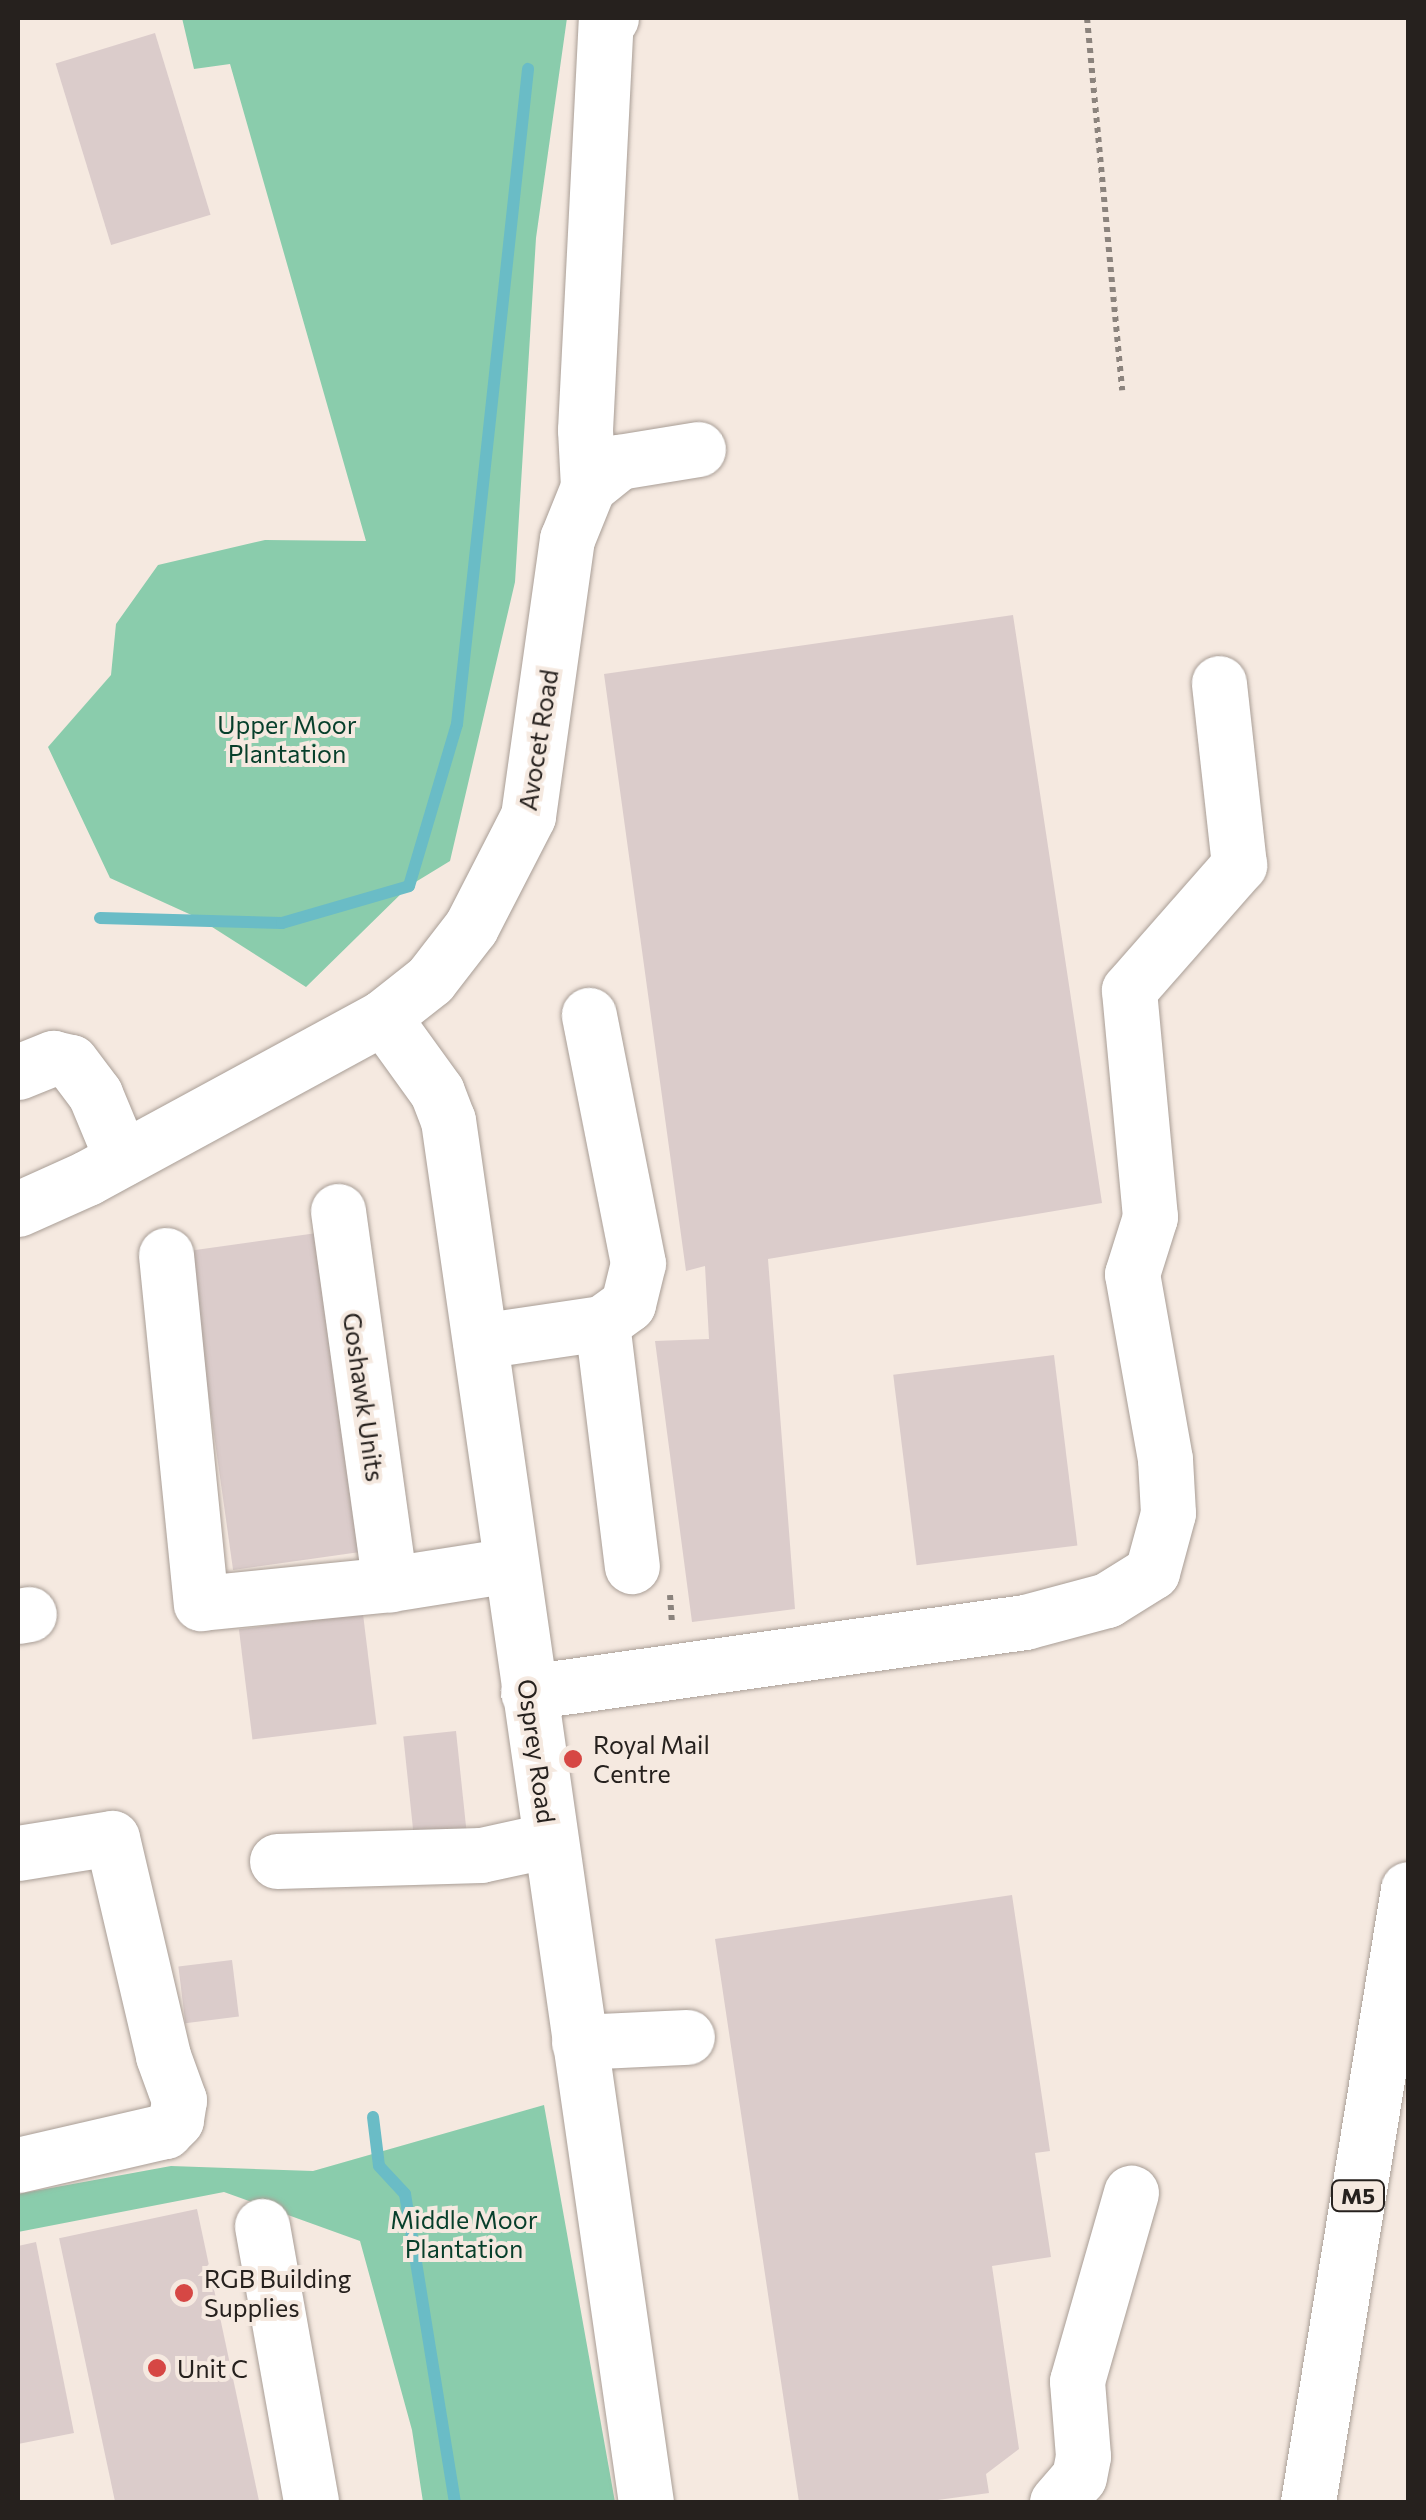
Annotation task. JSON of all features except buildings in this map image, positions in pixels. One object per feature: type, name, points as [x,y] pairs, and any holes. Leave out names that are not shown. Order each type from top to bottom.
[{"type":"main road","points":[[588,487],[585,430],[606,18],[610,18]]},
{"type":"main road","points":[[588,487],[619,462],[662,451],[698,449]]},
{"type":"main road","name":"Avocet Road","points":[[18,1208],[122,1160],[383,1018],[430,980],[471,926],[528,816],[567,539],[588,487]]},
{"type":"main road","points":[[528,1692],[1024,1622],[1107,1600],[1152,1572],[1168,1513],[1164,1459],[1132,1274],[1150,1217],[1129,990],[1239,865],[1219,682]]},
{"type":"main road","points":[[480,1340],[602,1323],[628,1304],[638,1263],[589,1015]]},
{"type":"main road","name":"Osprey Road","points":[[383,1018],[437,1092],[448,1120],[646,2502]]},
{"type":"main road","points":[[18,1072],[53,1058],[71,1062],[95,1094],[122,1160]]},
{"type":"main road","name":"Goshawk Units","points":[[338,1211],[390,1584]]},
{"type":"main road","points":[[166,1255],[201,1603],[390,1584],[510,1565]]},
{"type":"main road","points":[[602,1323],[632,1566]]},
{"type":"main road","points":[[18,1853],[112,1838],[163,2056],[179,2100],[176,2120],[164,2131],[18,2165]]},
{"type":"main road","points":[[278,1861],[481,1855],[550,1840]]},
{"type":"main road","name":"M5","points":[[1308,2502],[1408,1889]]},
{"type":"main road","points":[[579,2042],[687,2037]]},
{"type":"main road","points":[[1058,2502],[1079,2477],[1077,2381],[1131,2192]]},
{"type":"main road","points":[[262,2226],[311,2502]]},
{"type":"path","points":[[1087,18],[1122,390]]},
{"type":"path","points":[[632,1566],[668,1576],[676,1671]]},
{"type":"green space","name":"Upper Moor Plantation","points":[[182,18],[567,18],[536,238],[515,582],[450,861],[409,886],[306,987],[198,918],[110,878],[48,747],[111,675],[116,624],[158,565],[265,540],[366,541],[230,64],[194,69]]},
{"type":"green space","name":"Middle Moor Plantation","points":[[544,2105],[615,2502],[423,2502],[412,2430],[360,2241],[224,2192],[18,2232],[18,2194],[171,2166],[313,2171]]},
{"type":"waterway","points":[[100,918],[282,923],[409,886],[457,724],[528,69]]},
{"type":"waterway","points":[[373,2117],[379,2166],[405,2194],[455,2502]]},
{"type":"place","name":"Royal Mail Centre","points":[[573,1759]]},
{"type":"place","name":"RGB Building Supplies","points":[[184,2293]]},
{"type":"place","name":"Unit C","points":[[157,2368]]}]
